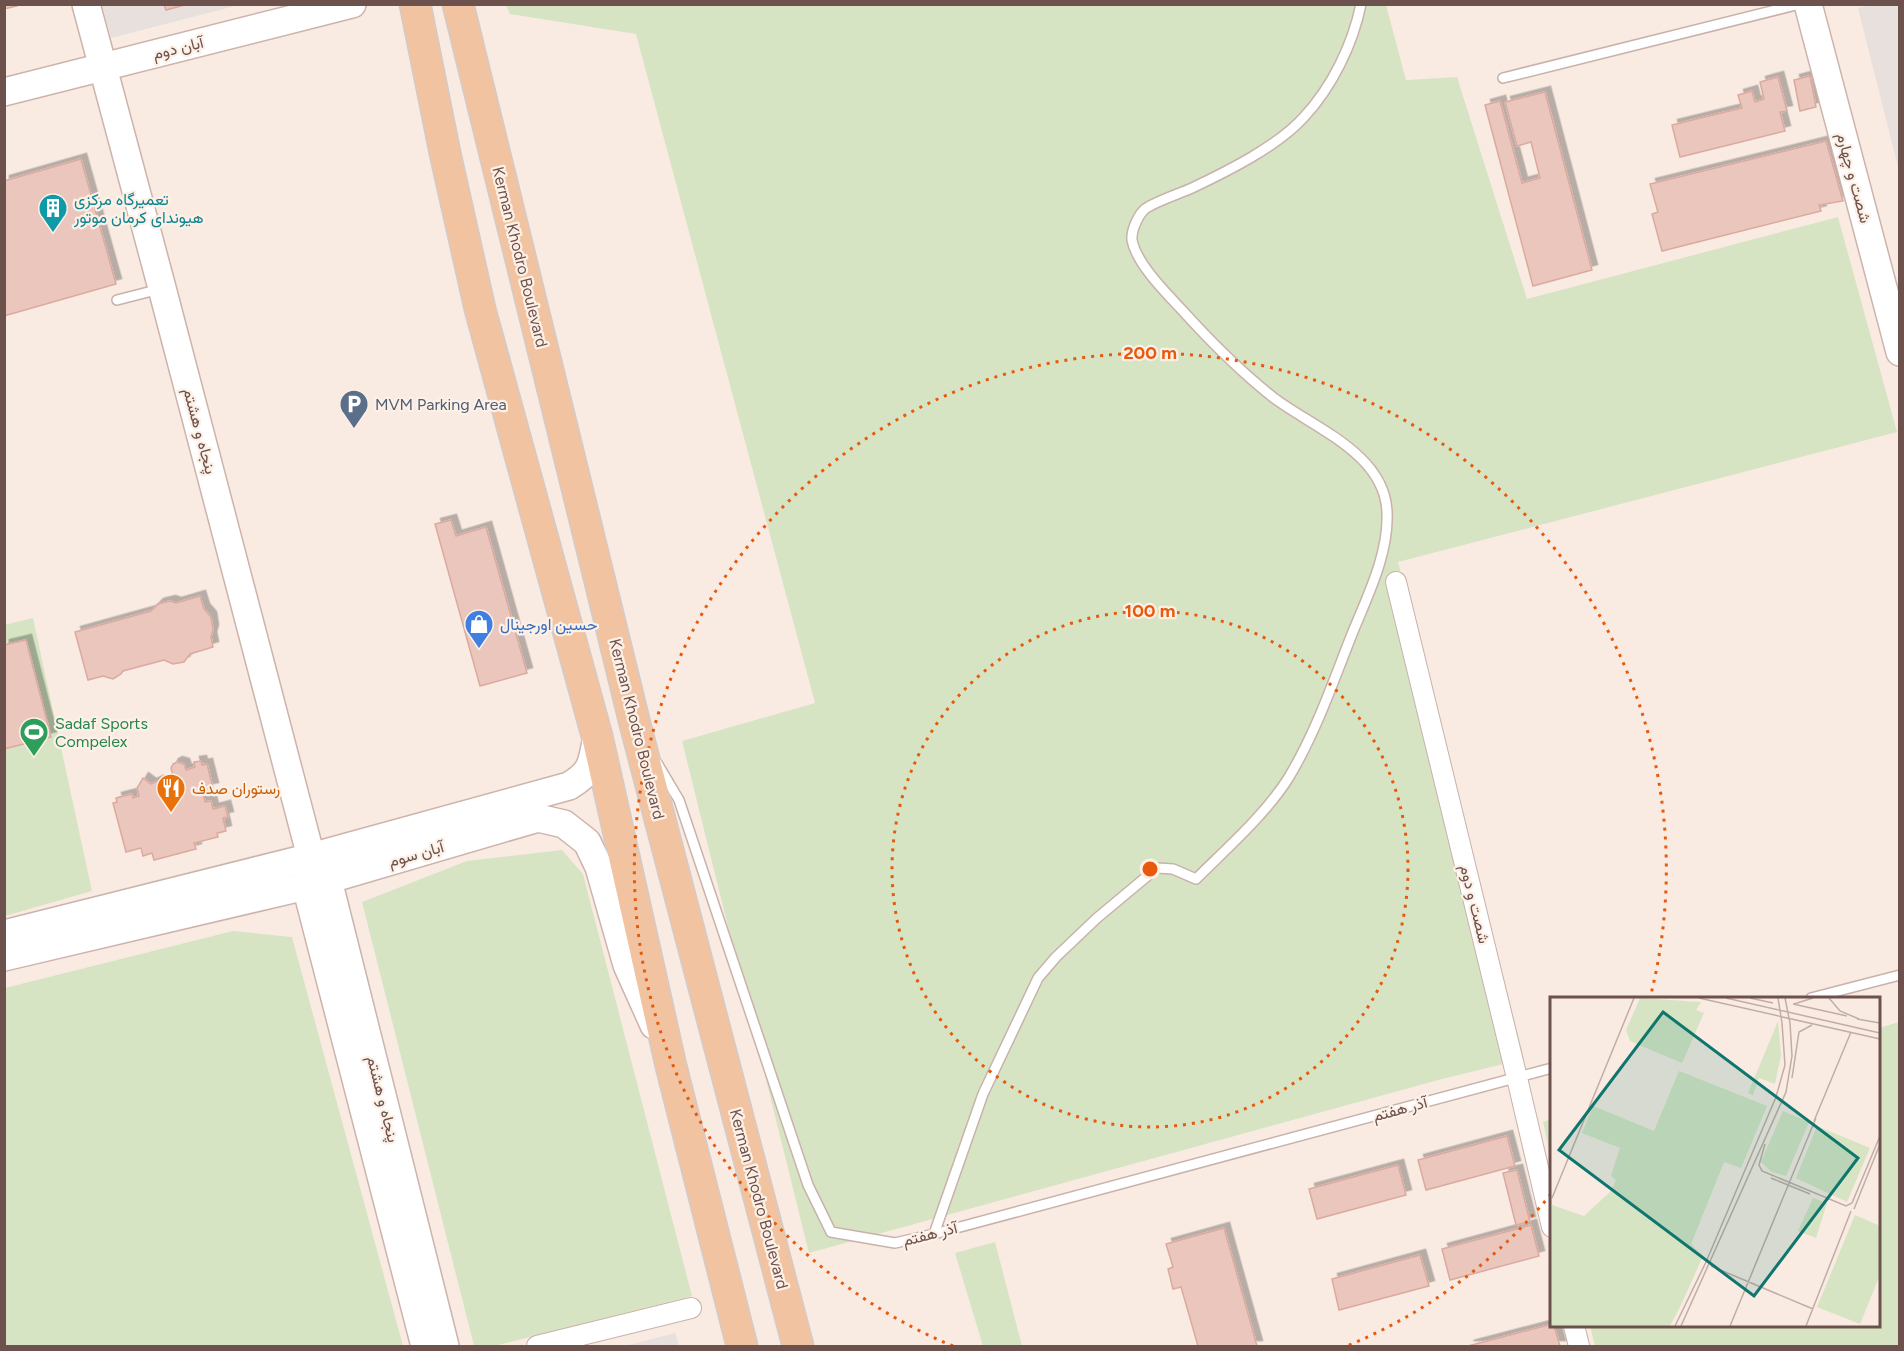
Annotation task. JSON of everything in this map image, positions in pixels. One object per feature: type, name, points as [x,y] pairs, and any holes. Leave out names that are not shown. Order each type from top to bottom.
[{"type":"main road","points":[[415,4],[480,309],[597,736],[671,1066],[742,1347]]},
{"type":"main road","name":"Kerman Khodro Boulevard","points":[[458,4],[636,728],[798,1347]]},
{"type":"street","name":"پنجاه و هشتم","points":[[86,4],[311,857],[425,1347]]},
{"type":"street","name":"آبان دوم","points":[[4,92],[352,4]]},
{"type":"street","name":"شصت و چهارم","points":[[1808,4],[1899,352]]},
{"type":"street","name":"شصت و دوم","points":[[1396,582],[1550,1223]]},
{"type":"street","name":"آبان سوم","points":[[4,934],[311,857],[569,786],[584,777],[592,761],[597,736]]},
{"type":"street","name":"آبان سوم","points":[[4,957],[317,883],[538,818],[564,824],[587,842],[599,867],[627,965],[671,1066]]},
{"type":"street","name":"پنجاه و هشتم","points":[[317,883],[446,1347]]},
{"type":"street","points":[[537,1347],[691,1308]]},
{"type":"street","points":[[1574,1327],[1579,1347]]},
{"type":"lane","points":[[934,1234],[983,1094],[1038,978],[1056,957],[1089,926],[1157,868],[1173,869],[1196,879],[1258,816],[1288,779],[1310,738],[1380,561],[1387,511],[1377,478],[1354,450],[1274,398],[1203,333],[1140,260],[1132,239],[1134,226],[1144,209],[1232,168],[1288,132],[1305,116],[1327,86],[1348,49],[1361,4]]},
{"type":"lane","points":[[1503,78],[1800,4]]},
{"type":"lane","points":[[117,300],[162,288]]},
{"type":"lane","name":"آذر هفتم","points":[[636,728],[680,800],[808,1185],[831,1232],[894,1243],[934,1234],[1550,1068]]},
{"type":"lane","points":[[1817,997],[1899,975]]},
{"type":"shaded area","points":[[102,4],[239,5],[111,38]]},
{"type":"shaded area","points":[[1874,4],[1899,5],[1899,171],[1858,8]]},
{"type":"shaded area","points":[[675,1333],[679,1346],[625,1346]]},
{"type":"green space","points":[[506,5],[1386,5],[1406,80],[1457,77],[1527,299],[1838,217],[1897,432],[1398,562],[1524,1059],[1442,1079],[809,1253],[682,741],[815,703],[636,34],[510,14]]},
{"type":"green space","name":"Sadaf Sports Compelex","points":[[33,618],[92,891],[5,916],[4,625]]},
{"type":"green space","points":[[562,850],[583,874],[692,1296],[494,1346],[474,1346],[362,902],[467,861]]},
{"type":"green space","points":[[233,931],[292,937],[403,1346],[5,1346],[5,988]]},
{"type":"green space","points":[[1899,1022],[1899,1346],[1595,1346],[1590,1327],[1880,1327],[1880,1028]]},
{"type":"green space","points":[[1550,1120],[1550,1154],[1543,1122]]},
{"type":"green space","points":[[995,1242],[1022,1346],[983,1346],[955,1253]]},
{"type":"building","points":[[4,4],[17,4],[17,6],[4,9]]},
{"type":"building","points":[[164,4],[188,4],[166,10]]},
{"type":"building","points":[[1810,76],[1816,107],[1800,111],[1794,80]]},
{"type":"building","points":[[1778,77],[1787,111],[1780,112],[1785,131],[1680,157],[1672,125],[1742,108],[1738,95],[1752,91],[1755,102],[1764,99],[1760,82]]},
{"type":"building","points":[[1545,92],[1592,270],[1533,286],[1485,105],[1500,101],[1522,183],[1540,178],[1531,142],[1517,146],[1505,102]]},
{"type":"building","points":[[1826,141],[1843,201],[1819,205],[1821,211],[1662,251],[1652,214],[1658,212],[1650,184]]},
{"type":"building","name":"تعمیرگاه مرکزی هیوندای کرمان موتور","points":[[81,159],[116,284],[4,316],[4,181]]},
{"type":"building","points":[[451,520],[456,536],[486,527],[527,673],[480,686],[435,524]]},
{"type":"building","points":[[200,596],[204,609],[211,617],[213,647],[190,654],[184,662],[173,664],[164,660],[123,671],[113,679],[103,676],[88,680],[75,632],[151,611],[158,604],[170,601],[176,603]]},
{"type":"building","points":[[26,640],[51,737],[4,749],[4,645]]},
{"type":"building","name":"رستوران صدف","points":[[201,761],[202,765],[207,764],[213,788],[202,790],[205,802],[211,801],[213,809],[225,806],[228,817],[223,818],[226,831],[217,833],[218,837],[194,843],[196,849],[154,860],[152,853],[143,856],[141,848],[126,852],[113,803],[117,802],[116,798],[132,794],[133,798],[139,796],[137,788],[143,778],[151,784],[158,781],[165,788],[171,786],[169,780],[174,779],[171,768],[173,764],[177,762],[184,764],[186,770],[195,767],[194,762]]},
{"type":"building","points":[[1507,1136],[1515,1166],[1426,1190],[1418,1160]]},
{"type":"building","points":[[1398,1165],[1406,1195],[1317,1219],[1309,1189]]},
{"type":"building","points":[[1517,1170],[1530,1222],[1516,1225],[1503,1173]]},
{"type":"building","points":[[1531,1225],[1539,1256],[1450,1280],[1442,1249]]},
{"type":"building","points":[[1224,1228],[1257,1346],[1198,1346],[1181,1287],[1173,1289],[1168,1269],[1173,1267],[1166,1244]]},
{"type":"building","points":[[1420,1255],[1429,1286],[1339,1310],[1332,1279]]},
{"type":"building","points":[[1550,1325],[1550,1327],[1554,1327],[1560,1346],[1468,1346]]},
{"type":"place","name":"تعمیرگاه مرکزی هیوندای کرمان موتور","points":[[53,234]]},
{"type":"place","name":"MVM Parking Area","points":[[354,430]]},
{"type":"place","name":"حسین اورجینال","points":[[479,650]]},
{"type":"place","name":"Sadaf Sports Compelex","points":[[34,758]]},
{"type":"place","name":"رستوران صدف","points":[[171,814]]}]
